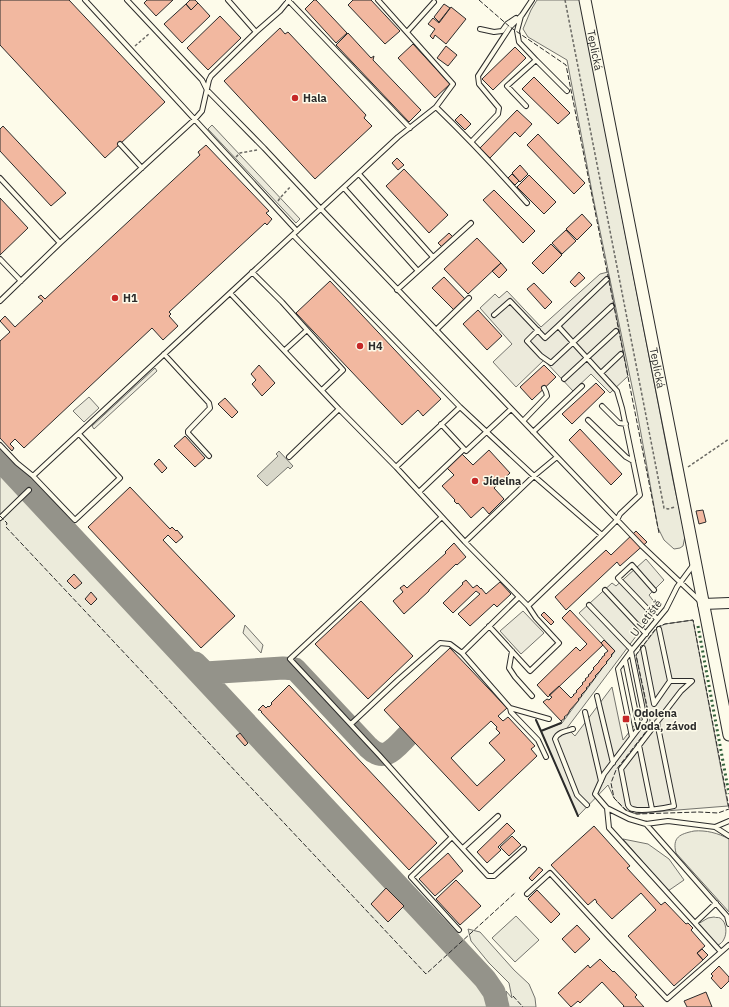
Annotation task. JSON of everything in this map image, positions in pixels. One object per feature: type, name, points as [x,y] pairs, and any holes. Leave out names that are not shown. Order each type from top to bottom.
[{"type":"main road","name":"Teplická","points":[[585,0],[729,735]]},
{"type":"street","points":[[703,604],[729,603]]},
{"type":"lane","points":[[85,0],[275,207],[295,233],[460,407],[534,476],[602,536]]},
{"type":"lane","points":[[127,0],[202,80],[207,90],[264,148],[397,290],[642,546],[703,604]]},
{"type":"lane","points":[[228,0],[256,32]]},
{"type":"lane","points":[[0,300],[195,120],[202,111],[211,76],[280,11],[289,0],[410,128]]},
{"type":"lane","points":[[33,476],[398,137],[436,107],[453,84],[378,0]]},
{"type":"lane","points":[[473,140],[498,114],[499,108],[479,84],[478,76],[510,27],[522,15],[532,0]]},
{"type":"lane","points":[[407,32],[434,2]]},
{"type":"lane","points":[[480,29],[494,32],[502,31],[507,24],[522,15]]},
{"type":"lane","points":[[522,15],[517,31],[519,42],[567,91]]},
{"type":"lane","points":[[526,106],[507,86],[536,60]]},
{"type":"lane","points":[[436,107],[464,134],[527,203]]},
{"type":"lane","points":[[120,144],[142,168]]},
{"type":"lane","points":[[359,174],[434,257]]},
{"type":"lane","points":[[0,178],[60,243]]},
{"type":"lane","points":[[344,188],[418,271]]},
{"type":"lane","points":[[397,290],[470,222]]},
{"type":"lane","points":[[0,259],[21,281]]},
{"type":"lane","points":[[252,272],[282,302],[343,370],[322,390]]},
{"type":"lane","points":[[494,315],[510,301],[545,338],[607,280]]},
{"type":"lane","points":[[230,293],[339,409],[396,467],[465,542],[528,606],[536,618],[560,643],[530,671],[489,626]]},
{"type":"lane","points":[[436,330],[469,298]]},
{"type":"lane","points":[[538,330],[527,341],[550,363],[612,306]]},
{"type":"lane","points":[[528,606],[602,536],[617,520],[620,514],[640,495],[626,424],[617,391],[558,326]]},
{"type":"lane","points":[[285,350],[307,330]]},
{"type":"lane","points":[[564,379],[616,331]]},
{"type":"lane","points":[[164,354],[209,403],[210,408],[188,431],[188,433],[209,456]]},
{"type":"lane","points":[[600,374],[621,354]]},
{"type":"lane","points":[[533,432],[582,386]]},
{"type":"lane","points":[[523,421],[547,396],[544,388]]},
{"type":"lane","points":[[602,406],[619,423],[626,424]]},
{"type":"lane","points":[[396,467],[460,407]]},
{"type":"lane","points":[[289,457],[339,409]]},
{"type":"lane","points":[[419,492],[464,449],[466,451],[511,409]]},
{"type":"lane","points":[[588,420],[626,457],[633,461]]},
{"type":"lane","points":[[441,424],[464,449]]},
{"type":"lane","points":[[0,445],[17,463],[33,476],[75,520],[120,478],[79,434]]},
{"type":"lane","points":[[465,542],[534,476],[557,457]]},
{"type":"lane","points":[[0,518],[29,490]]},
{"type":"lane","points":[[442,517],[290,659],[351,724],[488,876],[494,876],[524,849]]},
{"type":"lane","name":"U Letiště","points":[[632,737],[618,669],[666,609],[681,582],[695,562]]},
{"type":"lane","points":[[654,590],[632,565],[618,578],[657,619]]},
{"type":"lane","points":[[605,590],[646,634]]},
{"type":"lane","points":[[462,654],[519,597]]},
{"type":"lane","points":[[589,605],[632,651],[645,720],[604,774],[595,794],[607,808],[628,819],[646,824],[668,821],[715,827],[729,836]]},
{"type":"lane","points":[[643,648],[654,704],[670,681],[659,629]]},
{"type":"lane","points":[[351,724],[440,643],[450,644],[462,654],[510,708],[511,712],[538,740],[546,758]]},
{"type":"lane","points":[[512,651],[509,668],[532,696]]},
{"type":"lane","points":[[625,660],[639,728]]},
{"type":"lane","points":[[657,722],[674,806],[652,809],[633,809],[628,805],[621,769],[680,691],[692,681],[670,681]]},
{"type":"lane","points":[[597,696],[613,763]]},
{"type":"lane","points":[[510,708],[549,719]]},
{"type":"lane","points":[[585,712],[601,781]]},
{"type":"lane","points":[[572,729],[563,732],[555,739],[577,795],[587,805]]},
{"type":"lane","points":[[639,745],[652,809]]},
{"type":"lane","points":[[607,808],[609,828],[721,952]]},
{"type":"lane","points":[[462,848],[498,816]]},
{"type":"lane","points":[[715,827],[729,821]]},
{"type":"lane","points":[[646,824],[727,916],[729,924]]},
{"type":"lane","points":[[452,837],[411,877],[459,930]]},
{"type":"lane","points":[[527,894],[550,873],[667,999],[729,945]]},
{"type":"lane","points":[[695,923],[716,903]]},
{"type":"path","points":[[565,0],[664,508],[668,509],[684,505]]},
{"type":"path","points":[[131,49],[154,29]]},
{"type":"path","points":[[232,161],[240,153],[264,148]]},
{"type":"path","points":[[275,207],[280,198],[296,182]]},
{"type":"path","points":[[689,474],[687,466],[729,439]]},
{"type":"shaded area","points":[[537,0],[580,0],[685,536],[683,546],[680,548],[674,549],[664,540],[658,528],[636,406],[593,197],[567,60],[528,37],[523,29]]},
{"type":"shaded area","points":[[212,125],[300,219],[296,223],[208,129]]},
{"type":"shaded area","points":[[608,272],[628,376],[610,393],[591,374],[573,391],[544,360],[516,387],[493,362],[512,344],[480,308],[495,294],[499,298],[507,291],[541,327],[600,274]]},
{"type":"shaded area","points":[[155,368],[157,371],[94,429],[92,426]]},
{"type":"shaded area","points":[[89,397],[99,408],[84,422],[73,411]]},
{"type":"shaded area","points":[[279,451],[293,466],[290,469],[288,467],[267,486],[257,476],[278,456],[276,454]]},
{"type":"shaded area","points":[[0,475],[478,985],[488,1007],[0,1007]]},
{"type":"shaded area","points":[[646,559],[664,580],[649,595],[658,607],[567,728],[575,736],[612,687],[623,740],[647,709],[636,655],[657,628],[665,624],[693,620],[728,806],[636,814],[625,810],[614,798],[608,785],[578,816],[541,731],[562,723],[615,651],[579,613],[612,583],[616,586]]},
{"type":"shaded area","points":[[523,611],[544,633],[521,654],[500,631]]},
{"type":"shaded area","points":[[245,625],[263,645],[261,653],[243,633]]},
{"type":"shaded area","points":[[694,831],[712,832],[729,839],[729,912],[676,853],[675,843],[678,837],[685,833]]},
{"type":"shaded area","points":[[623,839],[648,844],[669,859],[684,880],[668,891]]},
{"type":"shaded area","points":[[516,916],[539,940],[515,962],[492,938]]},
{"type":"shaded area","points":[[714,917],[722,920],[726,928],[724,940],[717,946],[698,924],[708,918]]},
{"type":"shaded area","points":[[468,929],[480,932],[514,970],[529,984],[535,998],[536,1007],[508,1007],[506,991],[512,998],[509,983],[489,963],[471,941]]},
{"type":"building","points":[[0,0],[69,0],[165,102],[105,158],[0,45]]},
{"type":"building","points":[[147,0],[173,0],[156,16],[144,3]]},
{"type":"building","points":[[190,0],[195,0],[198,3],[191,10],[186,4]]},
{"type":"building","points":[[314,0],[316,0],[347,33],[336,43],[305,9]]},
{"type":"building","points":[[353,0],[371,0],[400,31],[385,44],[348,5]]},
{"type":"building","points":[[198,3],[210,16],[182,43],[164,24],[186,4],[191,10]]},
{"type":"building","points":[[444,4],[450,8],[439,22],[434,17]]},
{"type":"building","points":[[451,7],[466,19],[446,44],[435,35],[433,39],[430,36],[435,29],[428,24],[433,18],[439,23]]},
{"type":"building","points":[[220,16],[241,38],[208,70],[187,48]]},
{"type":"building","name":"Hala","points":[[280,28],[285,34],[288,32],[366,115],[364,118],[372,126],[315,179],[224,81]]},
{"type":"building","points":[[348,33],[371,58],[374,56],[373,60],[421,110],[409,122],[336,45]]},
{"type":"building","points":[[413,44],[450,84],[435,98],[398,58]]},
{"type":"building","points":[[446,46],[457,55],[448,66],[437,58]]},
{"type":"building","points":[[515,47],[526,58],[493,90],[482,79]]},
{"type":"building","points":[[534,77],[570,113],[558,124],[522,89]]},
{"type":"building","points":[[517,110],[532,124],[520,137],[515,132],[490,158],[480,148]]},
{"type":"building","points":[[461,114],[471,124],[465,130],[455,120]]},
{"type":"building","points":[[3,126],[66,193],[51,206],[0,151],[0,129]]},
{"type":"building","points":[[538,134],[585,183],[574,194],[527,145]]},
{"type":"building","name":"H1","points":[[206,145],[269,211],[266,213],[272,219],[267,225],[265,223],[169,312],[171,314],[169,316],[178,326],[163,340],[152,328],[24,448],[15,439],[10,444],[14,448],[12,451],[0,438],[0,341],[10,332],[0,321],[5,316],[15,327],[43,301],[38,297],[41,295],[45,299],[200,155],[198,152]]},
{"type":"building","points":[[397,158],[404,165],[398,170],[392,163]]},
{"type":"building","points":[[520,165],[528,174],[520,182],[512,173]]},
{"type":"building","points":[[404,169],[448,215],[429,233],[386,186]]},
{"type":"building","points":[[512,174],[519,181],[515,185],[508,178]]},
{"type":"building","points":[[529,175],[556,202],[544,214],[517,187]]},
{"type":"building","points":[[494,190],[535,231],[523,243],[483,200]]},
{"type":"building","points":[[0,198],[28,228],[0,255]]},
{"type":"building","points":[[582,214],[592,225],[577,240],[566,229]]},
{"type":"building","points":[[566,230],[576,241],[562,254],[552,243]]},
{"type":"building","points":[[449,233],[453,237],[442,247],[438,243]]},
{"type":"building","points":[[477,238],[501,263],[468,294],[444,269]]},
{"type":"building","points":[[551,244],[562,255],[543,274],[532,263]]},
{"type":"building","points":[[501,263],[507,270],[499,278],[492,271]]},
{"type":"building","points":[[579,272],[585,278],[575,287],[570,282]]},
{"type":"building","points":[[444,277],[466,300],[455,311],[432,288]]},
{"type":"building","name":"H4","points":[[330,281],[441,399],[423,416],[418,410],[402,425],[296,313]]},
{"type":"building","points":[[534,283],[552,302],[545,309],[527,289]]},
{"type":"building","points":[[478,310],[502,336],[487,350],[463,324]]},
{"type":"building","points":[[259,365],[275,383],[262,396],[252,384],[256,380],[251,374]]},
{"type":"building","points":[[544,365],[556,377],[532,400],[520,387]]},
{"type":"building","points":[[596,383],[605,392],[572,424],[562,414]]},
{"type":"building","points":[[225,398],[238,412],[232,418],[218,404]]},
{"type":"building","points":[[580,429],[622,474],[611,485],[569,440]]},
{"type":"building","points":[[185,436],[205,458],[195,467],[174,446]]},
{"type":"building","name":"Jídelna","points":[[489,450],[510,473],[494,488],[504,499],[489,514],[483,507],[471,518],[442,486],[454,475],[447,468],[462,454],[473,465]]},
{"type":"building","points":[[159,459],[167,468],[162,473],[154,464]]},
{"type":"building","points":[[130,487],[170,529],[172,527],[176,531],[177,530],[183,537],[176,543],[168,535],[163,540],[235,616],[201,648],[88,527]]},
{"type":"building","points":[[703,510],[706,522],[699,524],[696,511]]},
{"type":"building","points":[[636,531],[647,542],[620,566],[617,562],[566,610],[555,597],[606,550],[611,555]]},
{"type":"building","points":[[454,543],[466,557],[457,565],[456,564],[404,614],[393,601],[403,592],[400,588],[404,585],[407,588],[446,553],[445,552]]},
{"type":"building","points":[[74,574],[82,583],[75,589],[67,581]]},
{"type":"building","points":[[466,580],[473,588],[477,585],[486,594],[500,582],[511,594],[497,607],[494,604],[470,626],[458,614],[480,594],[476,591],[453,613],[443,603]]},
{"type":"building","points":[[91,592],[97,599],[91,605],[85,599]]},
{"type":"building","points":[[361,601],[413,656],[368,699],[315,644]]},
{"type":"building","points":[[570,610],[603,645],[548,697],[537,685],[576,647],[580,651],[587,644],[562,618]]},
{"type":"building","points":[[544,612],[554,622],[551,625],[541,615]]},
{"type":"building","points":[[604,640],[615,651],[606,662],[607,663],[595,676],[596,677],[593,681],[589,684],[590,685],[586,688],[587,689],[581,695],[582,696],[578,699],[579,700],[561,721],[543,702],[552,697],[549,695],[559,686],[571,698],[577,692],[576,691],[594,669],[593,668],[608,651],[601,643]]},
{"type":"building","points":[[450,648],[507,708],[498,716],[503,721],[508,717],[535,746],[531,749],[537,756],[479,811],[384,710]],"holes":[[[491,721],[497,727],[496,729],[500,733],[489,743],[505,760],[477,786],[451,758]]]},
{"type":"building","points":[[289,685],[437,843],[409,870],[262,712],[258,710],[263,705],[266,708],[268,706],[269,707],[272,704],[271,703]]},
{"type":"building","points":[[240,733],[248,743],[245,746],[236,736]]},
{"type":"building","points":[[507,823],[515,831],[498,847],[501,850],[487,863],[477,852]]},
{"type":"building","points":[[594,826],[630,866],[627,868],[661,905],[665,902],[686,924],[688,923],[693,928],[691,930],[705,946],[697,953],[703,960],[674,986],[628,936],[656,910],[641,893],[612,919],[595,899],[588,905],[551,865]]},
{"type":"building","points":[[512,836],[521,845],[509,856],[500,847]]},
{"type":"building","points":[[448,853],[463,871],[435,896],[419,879]]},
{"type":"building","points":[[539,867],[543,870],[532,881],[529,878]]},
{"type":"building","points":[[456,880],[481,906],[460,925],[436,899]]},
{"type":"building","points":[[386,888],[404,906],[388,922],[371,904]]},
{"type":"building","points":[[537,890],[560,914],[551,923],[528,899]]},
{"type":"building","points":[[577,925],[590,939],[575,953],[562,939]]},
{"type":"building","points":[[702,949],[708,955],[703,960],[697,953]]},
{"type":"building","points":[[600,959],[637,995],[635,997],[644,1007],[623,1007],[624,1006],[602,982],[580,1003],[578,1001],[571,1007],[558,993],[588,965],[590,968]]},
{"type":"building","points":[[719,966],[729,977],[729,981],[721,989],[711,978],[713,976],[711,974]]},
{"type":"building","points":[[706,992],[712,1007],[687,1007],[684,1001]]},
{"type":"taxiway","points":[[0,460],[485,979],[494,992],[498,1007]]},
{"type":"taxiway","points":[[195,663],[205,673],[283,668],[295,669],[374,752],[380,754],[390,752],[408,735]]},
{"type":"hedge","points":[[698,626],[729,794]]},
{"type":"fence","points":[[479,0],[510,27],[566,65],[659,533]]},
{"type":"fence","points":[[0,516],[7,523],[6,527],[426,974],[516,892]]},
{"type":"fence","points":[[729,808],[693,620],[665,624],[657,627],[636,655],[651,725],[616,770],[611,783],[614,798],[626,810],[637,814],[699,812],[718,813],[729,809]]},
{"type":"fence","points":[[513,996],[523,1007]]},
{"type":"wall","points":[[536,720],[541,731]]},
{"type":"wall","points":[[561,723],[541,731],[578,816]]},
{"type":"place","name":"Hala","points":[[295,98]]},
{"type":"place","name":"H1","points":[[115,298]]},
{"type":"place","name":"H4","points":[[360,346]]},
{"type":"place","name":"Jídelna","points":[[475,481]]},
{"type":"place","name":"Odolena Voda, závod","points":[[626,719]]}]
